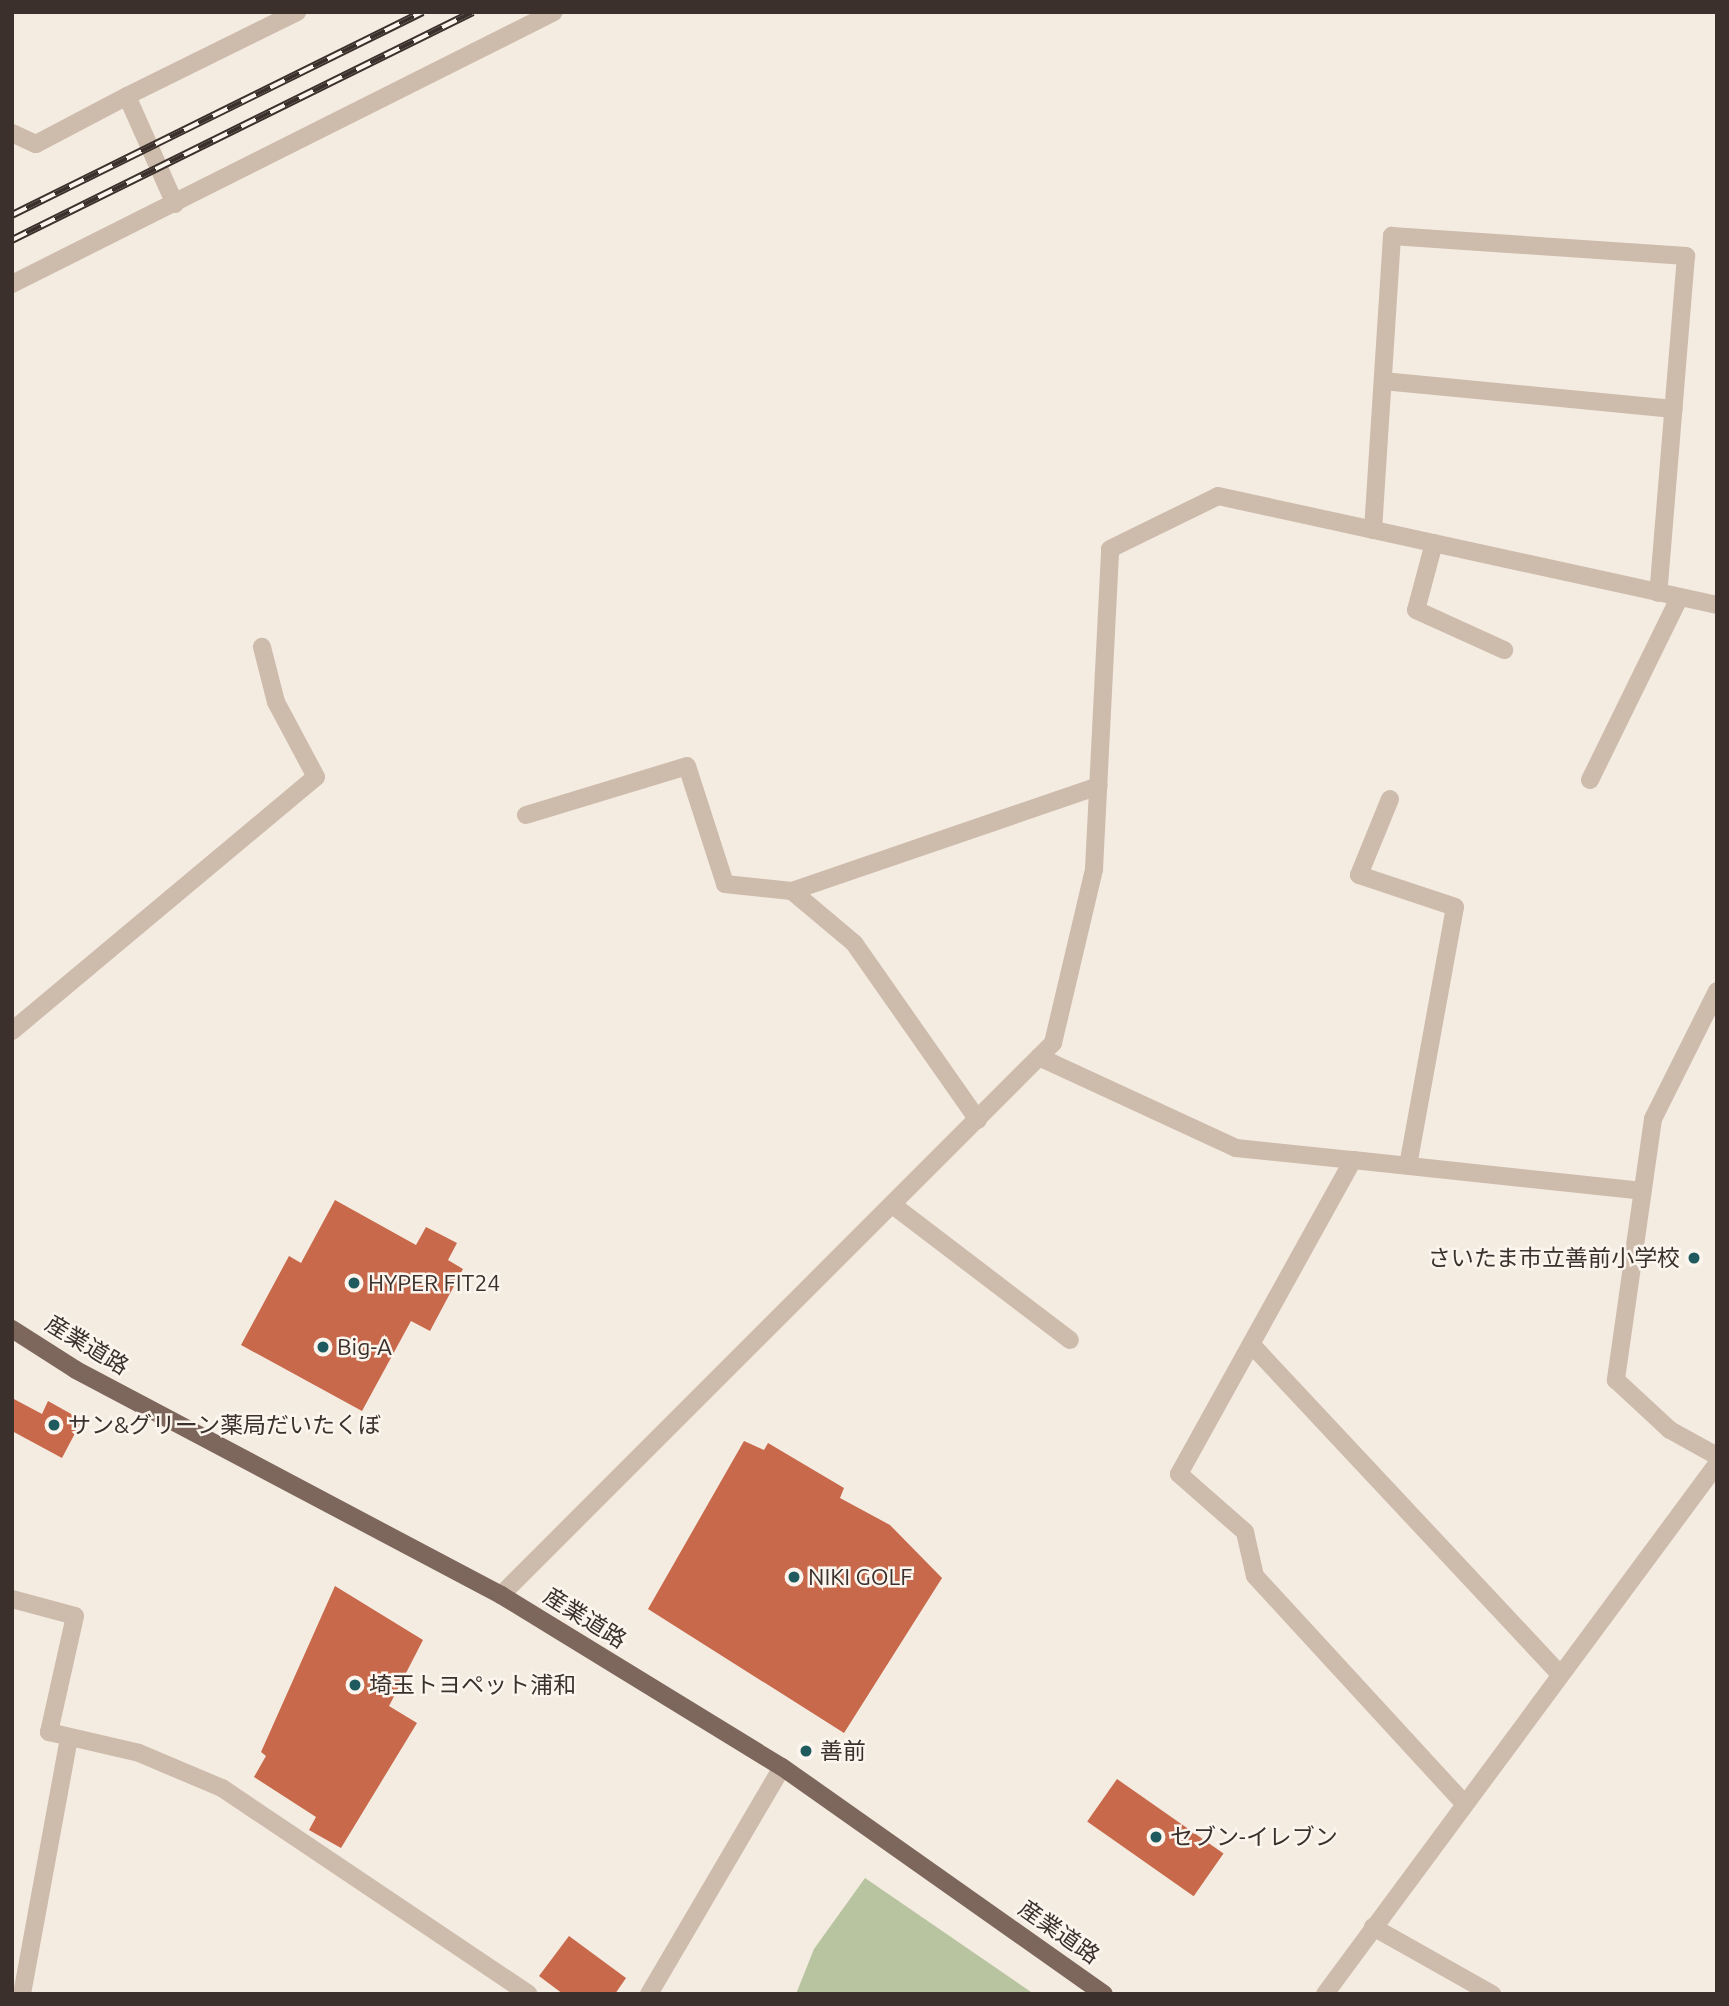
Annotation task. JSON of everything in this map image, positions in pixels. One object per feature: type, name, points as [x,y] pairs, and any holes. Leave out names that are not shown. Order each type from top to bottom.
[{"type":"main road","name":"産業道路","points":[[12,1329],[76,1370],[502,1595],[782,1767],[1104,1994]]},
{"type":"street","points":[[12,133],[36,144],[131,104],[297,12]]},
{"type":"street","points":[[12,284],[554,12]]},
{"type":"street","points":[[131,104],[175,204]]},
{"type":"street","points":[[1373,530],[1392,236],[1686,256],[1658,593]]},
{"type":"street","points":[[1383,381],[1674,409]]},
{"type":"street","points":[[502,1595],[894,1206],[1053,1043],[1094,869],[1110,550],[1218,496],[1717,605]]},
{"type":"street","points":[[1434,544],[1416,610],[1504,650]]},
{"type":"street","points":[[1590,780],[1679,598]]},
{"type":"street","points":[[12,1031],[316,777],[276,702],[262,647]]},
{"type":"street","points":[[526,815],[687,766],[725,884],[792,891],[1098,786]]},
{"type":"street","points":[[1390,799],[1359,875],[1455,907],[1408,1166]]},
{"type":"street","points":[[792,891],[854,943],[978,1120]]},
{"type":"street","points":[[1717,991],[1653,1119],[1616,1380],[1670,1430],[1717,1456]]},
{"type":"street","points":[[1039,1057],[1236,1148],[1642,1191]]},
{"type":"street","points":[[1353,1160],[1179,1474],[1245,1532],[1255,1576],[1464,1803]]},
{"type":"street","points":[[894,1206],[1069,1340]]},
{"type":"street","points":[[1251,1344],[1560,1674]]},
{"type":"street","points":[[1325,1994],[1717,1464]]},
{"type":"street","points":[[12,1599],[75,1616],[49,1732],[139,1753],[222,1788],[528,1994]]},
{"type":"street","points":[[22,1994],[69,1737]]},
{"type":"street","points":[[649,1994],[782,1767]]},
{"type":"street","points":[[1373,1927],[1492,1994]]},
{"type":"green space","points":[[865,1878],[1034,1994],[796,1994],[814,1949]]},
{"type":"building","points":[[335,1200],[416,1245],[426,1227],[457,1243],[448,1260],[463,1269],[430,1331],[411,1321],[362,1411],[241,1345],[289,1256],[301,1263]]},
{"type":"building","points":[[12,1398],[42,1414],[48,1401],[82,1420],[62,1458],[12,1431]]},
{"type":"building","points":[[744,1441],[764,1450],[768,1443],[844,1488],[840,1498],[890,1525],[942,1578],[844,1733],[648,1609]]},
{"type":"building","points":[[335,1586],[423,1640],[389,1706],[417,1723],[341,1848],[309,1830],[316,1817],[254,1777],[266,1756],[261,1752]]},
{"type":"building","name":"セブン-イレブン","points":[[1117,1779],[1223,1854],[1194,1896],[1087,1822]]},
{"type":"building","points":[[569,1936],[626,1978],[615,1994],[563,1994],[539,1976]]},
{"type":"railway","points":[[12,215],[422,12]]},
{"type":"railway","points":[[12,240],[473,12]]},
{"type":"place","name":"さいたま市立善前小学校","points":[[1694,1258]]},
{"type":"place","name":"HYPER FIT24","points":[[354,1283]]},
{"type":"place","name":"Big-A","points":[[323,1347]]},
{"type":"place","name":"サン&グリーン薬局だいたくぼ","points":[[54,1425]]},
{"type":"place","name":"NIKI GOLF","points":[[794,1577]]},
{"type":"place","name":"埼玉トヨペット浦和","points":[[355,1685]]},
{"type":"place","name":"善前","points":[[806,1751]]},
{"type":"place","name":"セブン-イレブン","points":[[1156,1837]]}]
